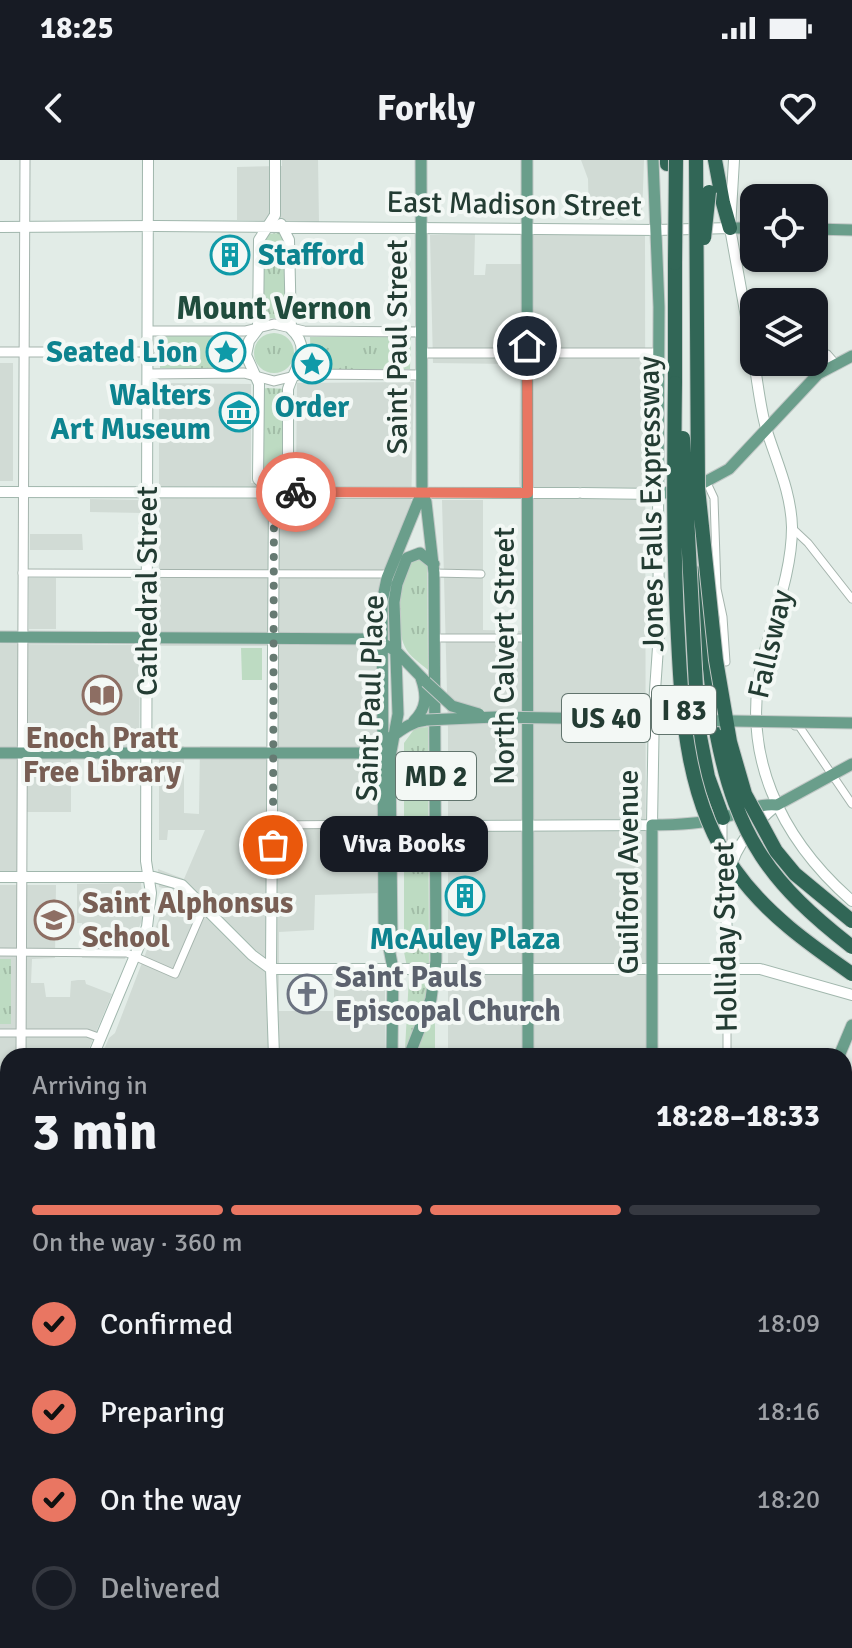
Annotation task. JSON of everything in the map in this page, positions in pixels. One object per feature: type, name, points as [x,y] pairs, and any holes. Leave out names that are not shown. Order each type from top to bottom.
[{"type":"highway","points":[[667,160],[668,218],[675,263]]},
{"type":"highway","name":"Jones Falls Expressway","points":[[676,160],[675,570],[679,665],[688,746],[700,802],[725,855],[751,890],[788,927],[852,974]]},
{"type":"highway","name":"Jones Falls Expressway","points":[[696,160],[701,577],[712,700],[722,760],[733,801],[750,840],[777,879],[797,901],[852,947]]},
{"type":"highway","points":[[696,269],[704,238],[714,160]]},
{"type":"highway","points":[[714,160],[730,228]]},
{"type":"highway","points":[[675,383],[683,437],[698,726],[708,777],[723,818]]},
{"type":"highway","points":[[702,486],[716,660],[739,778],[751,808],[776,851],[802,880],[852,921]]},
{"type":"highway","points":[[698,823],[709,810],[708,777]]},
{"type":"main road","name":"Cathedral Street","points":[[97,1048],[150,918],[146,861],[148,160]]},
{"type":"main road","points":[[274,492],[258,479],[259,384],[257,375],[248,363],[246,348],[258,329],[259,240],[274,224],[275,160]]},
{"type":"main road","name":"Saint Paul Street","points":[[412,1048],[431,999],[436,969],[434,568],[422,492],[421,160]]},
{"type":"main road","name":"North Calvert Street","points":[[527,160],[528,1048]]},
{"type":"main road","name":"Guilford Avenue","points":[[652,1048],[653,722],[659,633],[659,353],[653,160]]},
{"type":"main road","name":"Fallsway","points":[[734,160],[730,228],[741,288]]},
{"type":"main road","name":"East Madison Street","points":[[0,227],[274,224],[657,230],[740,228]]},
{"type":"main road","points":[[274,224],[289,240],[291,329],[299,339],[303,352],[288,389],[289,476],[287,483],[274,492]]},
{"type":"main road","points":[[828,229],[852,230]]},
{"type":"main road","points":[[0,492],[658,494],[702,486],[729,469],[818,374],[852,356]]},
{"type":"main road","name":"Fallsway","points":[[757,376],[766,427],[786,486],[792,528],[787,571],[757,687],[755,725],[761,761],[777,805],[807,854],[852,901]]},
{"type":"main road","points":[[274,492],[271,969],[274,1048]]},
{"type":"main road","name":"Saint Paul Place","points":[[387,824],[382,744],[382,598],[422,492]]},
{"type":"main road","name":"Saint Paul Place","points":[[392,1048],[397,969],[385,934],[390,757],[396,733],[394,602],[404,563],[411,554],[420,553],[434,568]]},
{"type":"main road","points":[[0,637],[381,641]]},
{"type":"main road","name":"US 40","points":[[381,641],[396,651],[452,706],[495,717]]},
{"type":"main road","points":[[0,753],[361,753],[372,750],[420,721],[425,703],[423,679]]},
{"type":"main road","points":[[382,709],[396,733]]},
{"type":"main road","name":"US 40","points":[[420,721],[495,717],[852,723]]},
{"type":"main road","points":[[727,882],[731,863],[742,840],[760,818],[777,805],[852,764]]},
{"type":"main road","points":[[436,826],[698,823],[765,804],[777,805]]},
{"type":"main road","points":[[0,877],[166,879],[182,885],[261,963],[271,969],[769,970],[852,995]]},
{"type":"main road","name":"Holliday Street","points":[[727,882],[727,970]]},
{"type":"main road","points":[[842,1048],[852,1025]]},
{"type":"street","points":[[21,1048],[25,160]]},
{"type":"street","points":[[149,331],[245,331],[274,324],[291,329],[421,332]]},
{"type":"street","points":[[0,352],[149,352]]},
{"type":"street","points":[[421,353],[659,353]]},
{"type":"street","points":[[828,356],[834,363]]},
{"type":"street","points":[[149,374],[257,375],[274,381],[292,375],[421,375]]},
{"type":"street","points":[[702,486],[714,498],[717,589],[723,617],[726,662]]},
{"type":"street","points":[[792,528],[852,599]]},
{"type":"street","points":[[434,568],[481,574]]},
{"type":"street","points":[[22,573],[389,574]]},
{"type":"street","points":[[434,638],[528,638]]},
{"type":"street","points":[[528,719],[653,722]]},
{"type":"street","points":[[755,725],[799,726],[852,804]]},
{"type":"street","name":"Holliday Street","points":[[723,818],[727,882]]},
{"type":"street","points":[[273,825],[387,824]]},
{"type":"street","points":[[0,952],[127,953],[175,974],[204,907]]},
{"type":"street","name":"Holliday Street","points":[[727,970],[727,1048]]},
{"type":"street","points":[[0,1033],[87,1033],[101,1038]]},
{"type":"shaded area","points":[[282,160],[318,160],[319,222],[237,220],[237,167],[282,166]]},
{"type":"shaded area","points":[[581,160],[644,160],[642,218],[589,220],[588,179]]},
{"type":"shaded area","points":[[645,233],[646,1048],[448,1048],[448,731],[442,500],[483,500],[483,630],[523,631],[520,364],[433,363],[430,235],[475,234],[474,275],[485,275],[486,264],[523,264],[523,234]]},
{"type":"shaded area","points":[[0,363],[13,363],[13,481],[0,481]]},
{"type":"shaded area","points":[[414,382],[411,508],[386,569],[380,573],[376,647],[381,893],[315,895],[314,930],[279,932],[279,1011],[334,1011],[334,965],[385,965],[385,1048],[105,1048],[115,1033],[170,890],[159,887],[158,869],[184,879],[205,830],[168,830],[167,840],[159,840],[159,746],[184,746],[184,813],[199,814],[200,746],[270,747],[270,646],[159,646],[159,383],[251,384],[251,483],[296,484],[297,383]]},
{"type":"shaded area","points":[[90,499],[143,500],[143,513],[90,512]]},
{"type":"shaded area","points":[[30,534],[82,534],[83,550],[30,550]]},
{"type":"shaded area","points":[[29,578],[56,578],[56,629],[29,629]]},
{"type":"shaded area","points":[[0,644],[140,645],[139,750],[0,749]]},
{"type":"shaded area","points":[[71,757],[71,812],[27,812],[27,871],[0,871],[0,758]]},
{"type":"shaded area","points":[[141,883],[144,916],[125,959],[82,958],[82,923],[77,923],[77,884]]},
{"type":"shaded area","points":[[0,885],[56,885],[55,958],[32,959],[31,983],[44,983],[46,997],[70,997],[71,981],[78,980],[85,980],[86,984],[112,994],[89,1048],[0,1048],[0,1024],[11,1024],[11,960],[0,959]]},
{"type":"green space","points":[[279,233],[285,237],[286,319],[263,318],[264,238],[267,234]]},
{"type":"green space","points":[[274,333],[288,339],[294,353],[288,367],[274,373],[260,367],[254,353],[260,339]]},
{"type":"green space","points":[[160,336],[237,336],[237,369],[160,368]]},
{"type":"green space","points":[[310,337],[411,337],[410,369],[311,369]]},
{"type":"green space","points":[[262,389],[286,389],[283,478],[268,481],[262,474]]},
{"type":"green space","points":[[417,558],[425,560],[427,567],[428,670],[407,650],[400,627],[405,572],[408,563]]},
{"type":"green space","points":[[241,648],[262,648],[262,680],[242,680]]},
{"type":"green space","points":[[428,727],[429,980],[435,1005],[435,1048],[405,1048],[409,977],[404,952],[404,743],[415,728]]},
{"type":"green space","points":[[0,959],[11,959],[11,1024],[0,1024]]},
{"type":"way so far","points":[[273,845],[274,492],[296,492]]},
{"type":"place","name":"Stafford","points":[[230,255]]},
{"type":"place","name":"Seated Lion","points":[[226,352]]},
{"type":"place","name":"Order","points":[[312,364]]},
{"type":"place","name":"Walters Art Museum","points":[[239,412]]},
{"type":"place","name":"Enoch Pratt Free Library","points":[[102,695]]},
{"type":"place","name":"Viva Books","points":[[273,845]]},
{"type":"place","name":"McAuley Plaza","points":[[465,896]]},
{"type":"place","name":"Saint Alphonsus School","points":[[54,920]]},
{"type":"place","name":"Saint Pauls Episcopal Church","points":[[307,994]]},
{"type":"district","name":"Mount Vernon","points":[[274,308]]},
{"type":"route","points":[[296,492],[528,493],[527,346]]}]
